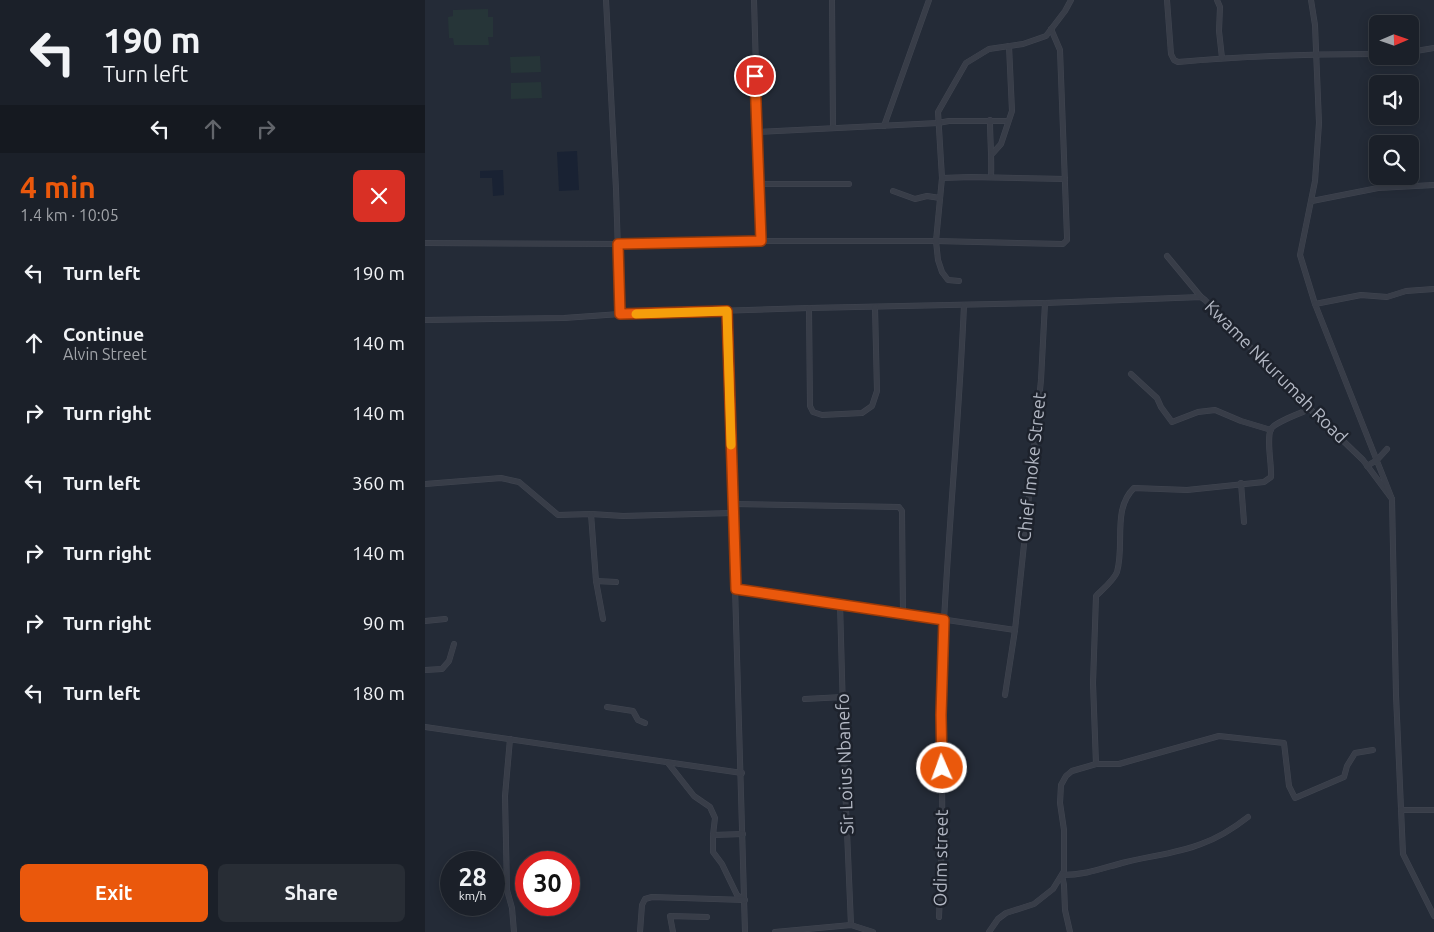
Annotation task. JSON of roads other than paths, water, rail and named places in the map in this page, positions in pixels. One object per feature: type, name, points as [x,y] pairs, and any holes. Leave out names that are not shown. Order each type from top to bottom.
[{"type":"street","points":[[606,0],[620,314]]},
{"type":"street","points":[[754,0],[761,241]]},
{"type":"street","points":[[832,0],[833,127]]},
{"type":"street","points":[[884,126],[929,0]]},
{"type":"street","points":[[959,281],[948,280],[941,272],[938,260],[936,241],[941,178],[938,112],[963,66],[989,50],[1035,41],[1045,36],[1065,11],[1071,0]]},
{"type":"street","points":[[1167,0],[1171,54],[1174,60],[1178,62],[1316,54],[1369,54]]},
{"type":"street","points":[[1217,0],[1220,7],[1219,31],[1222,58]]},
{"type":"street","points":[[1311,0],[1315,25],[1319,123],[1315,181],[1300,255],[1315,304],[1392,499],[1396,695],[1403,854],[1434,916]]},
{"type":"street","points":[[425,243],[618,244],[761,241],[936,241],[1063,244],[1067,237],[1060,50],[1051,29]]},
{"type":"street","points":[[993,153],[1001,144],[1012,111],[1009,46]]},
{"type":"street","points":[[1419,50],[1434,48]]},
{"type":"street","points":[[991,120],[990,148],[993,153],[991,177]]},
{"type":"street","points":[[757,132],[949,121],[1009,121]]},
{"type":"street","points":[[941,178],[1065,179]]},
{"type":"street","points":[[759,184],[849,184]]},
{"type":"street","points":[[1312,201],[1379,188],[1434,185]]},
{"type":"street","points":[[893,191],[915,199],[927,196],[940,198]]},
{"type":"street","points":[[1167,256],[1201,298]]},
{"type":"street","points":[[1315,304],[1361,295],[1387,297],[1406,291],[1434,289]]},
{"type":"street","name":"Kwame Nkurumah Road","points":[[425,320],[564,318],[620,314],[809,308],[1201,298],[1367,466],[1392,499]]},
{"type":"street","name":"Chief Imoke Street","points":[[1005,696],[1015,630],[1041,380],[1045,303]]},
{"type":"street","name":"Odim street","points":[[939,917],[944,620],[964,305]]},
{"type":"street","points":[[809,308],[810,406],[813,412],[822,415],[861,413],[872,406],[877,391],[875,307]]},
{"type":"street","points":[[727,311],[742,773],[745,932]]},
{"type":"street","points":[[1131,374],[1157,398],[1172,422],[1198,412],[1215,410],[1241,421],[1271,430]]},
{"type":"street","points":[[1096,764],[1093,682],[1096,596],[1117,574],[1122,508],[1127,495],[1134,488],[1187,490],[1264,482],[1271,477],[1269,439],[1271,430],[1275,425],[1310,409]]},
{"type":"street","points":[[1367,466],[1377,460],[1387,449]]},
{"type":"street","points":[[425,484],[501,478],[519,482],[557,515],[591,514],[623,516],[733,513]]},
{"type":"street","points":[[1241,483],[1244,522]]},
{"type":"street","points":[[733,504],[899,506],[902,511],[903,613]]},
{"type":"street","points":[[591,514],[596,581],[603,619]]},
{"type":"street","points":[[596,581],[616,582]]},
{"type":"street","points":[[736,589],[1015,630]]},
{"type":"street","name":"Sir Loius Nbanefo","points":[[840,603],[851,925]]},
{"type":"street","points":[[425,621],[445,619]]},
{"type":"street","points":[[425,670],[442,669],[449,661],[453,644]]},
{"type":"street","points":[[805,699],[843,697]]},
{"type":"street","points":[[607,707],[633,710],[638,720],[645,723]]},
{"type":"street","points":[[425,727],[742,773]]},
{"type":"street","points":[[989,932],[998,919],[1006,913],[1034,904],[1053,889],[1062,875],[1065,863],[1064,830],[1060,803],[1061,784],[1071,771],[1096,764],[1119,764],[1219,736],[1284,743],[1289,786],[1295,798],[1344,778],[1347,766],[1355,753],[1373,750]]},
{"type":"street","points":[[511,739],[505,796],[507,890],[512,908],[514,932]]},
{"type":"street","points":[[668,763],[694,796],[710,808],[715,818],[713,852],[723,864],[737,895],[745,900]]},
{"type":"street","points":[[1401,810],[1434,810]]},
{"type":"street","points":[[1062,875],[1079,875],[1095,872],[1122,863],[1200,845],[1235,827],[1248,817]]},
{"type":"street","points":[[713,835],[743,834]]},
{"type":"street","points":[[1062,875],[1065,910],[1070,932]]},
{"type":"street","points":[[640,932],[642,905],[645,899],[652,897],[745,900]]},
{"type":"street","points":[[673,932],[670,916],[707,917]]},
{"type":"street","points":[[775,932],[851,925],[873,932]]},
{"type":"water","points":[[577,151],[579,190],[559,191],[557,152]]},
{"type":"water","points":[[503,170],[504,195],[493,196],[492,178],[480,178],[480,171]]}]
